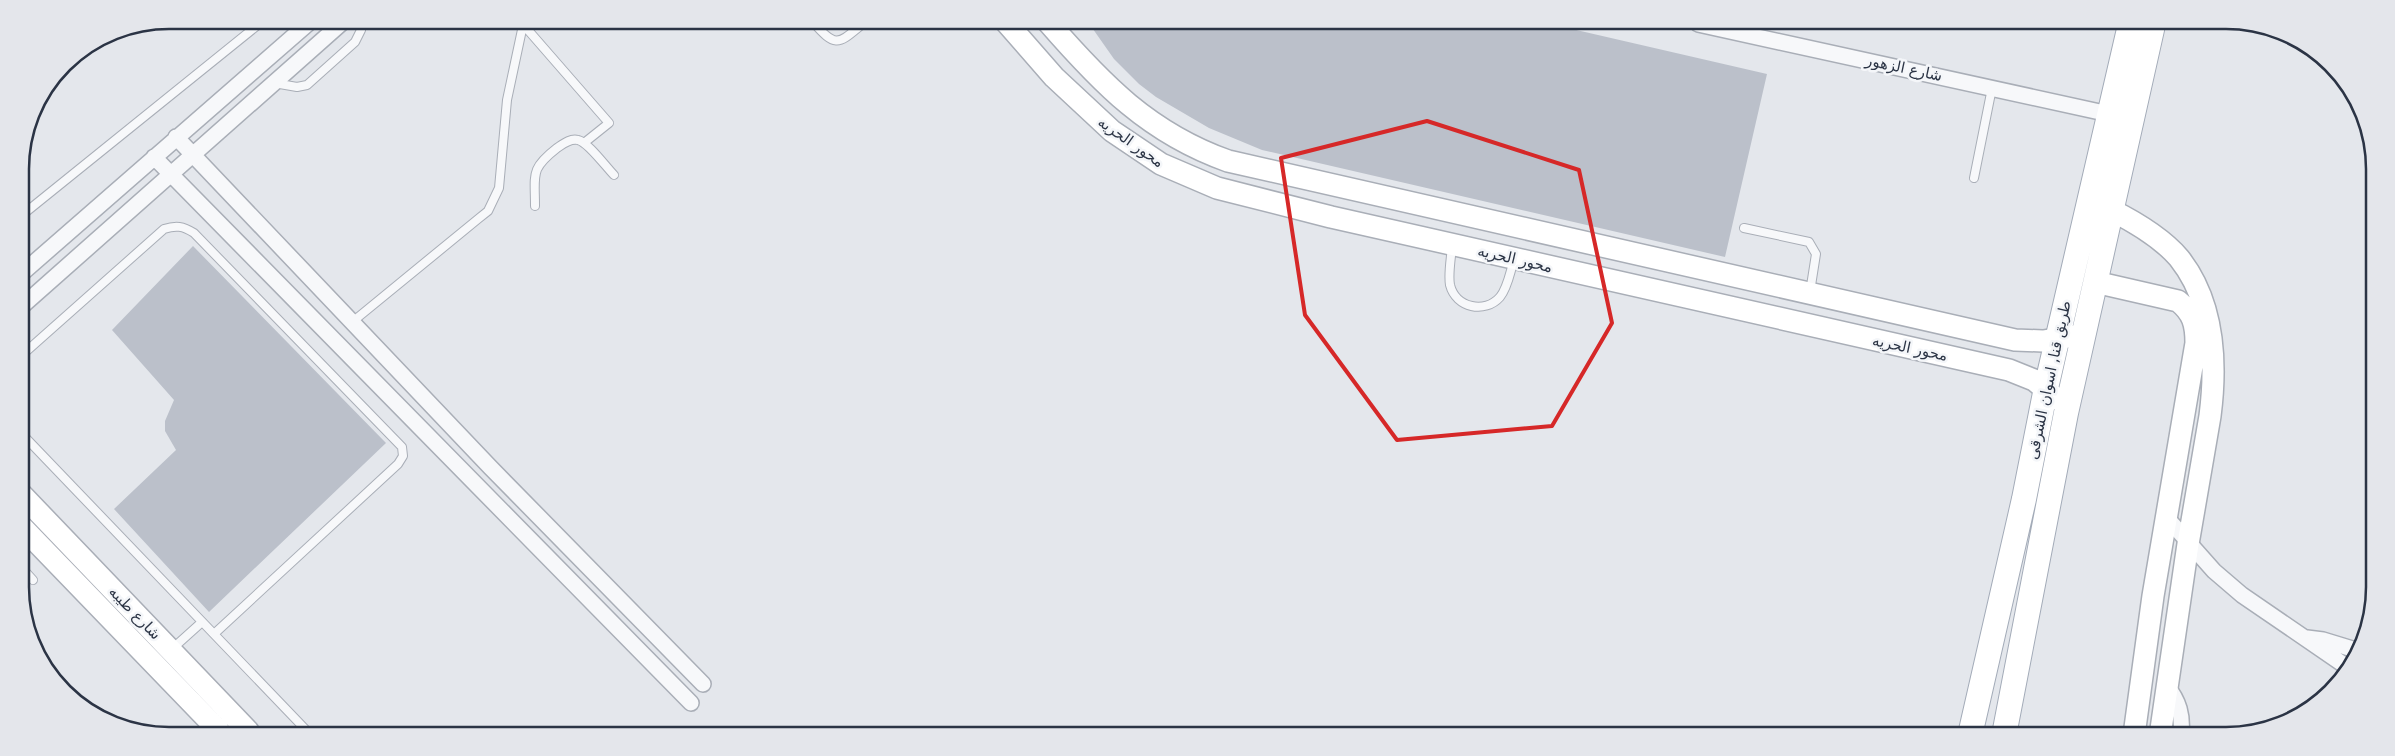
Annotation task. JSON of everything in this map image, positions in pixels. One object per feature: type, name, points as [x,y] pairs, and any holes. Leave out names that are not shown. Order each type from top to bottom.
[{"type":"main road","name":"محور الحريه","points":[[1012,29],[1054,77],[1102,123],[1144,154],[1178,173],[1217,188],[1256,200],[2009,370],[2022,374],[2046,388],[2066,413]]},
{"type":"main road","name":"محور الحريه","points":[[1054,29],[1097,76],[1146,120],[1177,139],[1228,161],[2014,340],[2057,339],[2084,333]]},
{"type":"main road","name":"طريق قنا, اسوان الشرقى","points":[[1972,727],[2024,499],[2057,339],[2129,29]]},
{"type":"main road","name":"طريق قنا, اسوان الشرقى","points":[[2006,727],[2066,413],[2110,210],[2153,29]]},
{"type":"main road","points":[[2110,210],[2135,223],[2158,239],[2178,258],[2197,288],[2204,305],[2203,330],[2196,344],[2153,596],[2135,727]]},
{"type":"main road","points":[[2095,282],[2178,301],[2187,308],[2203,330],[2213,359],[2213,394],[2166,685],[2161,727]]},
{"type":"main road","name":"شارع طيبه","points":[[29,502],[244,727]]},
{"type":"main road","name":"شارع طيبه","points":[[29,533],[215,727]]},
{"type":"street","points":[[29,267],[302,29]]},
{"type":"street","points":[[29,300],[335,29]]},
{"type":"street","name":"شارع الزهور","points":[[1721,29],[2109,114]]},
{"type":"street","points":[[176,137],[351,323],[703,684]]},
{"type":"street","points":[[154,157],[173,174],[691,703]]},
{"type":"street","points":[[2167,518],[2188,544],[2242,595],[2343,664]]},
{"type":"street","points":[[2304,638],[2323,640],[2352,649]]},
{"type":"street","points":[[170,680],[178,658]]},
{"type":"street","points":[[2166,685],[2179,705],[2182,716],[2181,727]]},
{"type":"lane","points":[[29,210],[253,29]]},
{"type":"lane","points":[[274,83],[297,86],[307,85],[355,42],[361,29]]},
{"type":"lane","points":[[351,323],[478,219],[495,200],[501,176],[507,100],[520,29]]},
{"type":"lane","points":[[526,29],[609,123],[584,143]]},
{"type":"lane","points":[[819,29],[827,38],[835,41],[844,39],[856,29]]},
{"type":"lane","points":[[1974,178],[1992,88]]},
{"type":"lane","points":[[535,206],[535,176],[538,164],[564,143],[578,140],[584,143],[614,175]]},
{"type":"lane","points":[[29,349],[164,229],[174,226],[185,227],[194,233],[402,447],[403,456],[398,464],[214,634]]},
{"type":"lane","points":[[1744,228],[1809,242],[1816,254],[1810,294]]},
{"type":"lane","points":[[1452,244],[1450,285],[1454,294],[1468,305],[1486,306],[1501,296],[1514,258]]},
{"type":"lane","points":[[29,441],[303,727]]},
{"type":"lane","points":[[29,576],[33,580]]},
{"type":"lane","points":[[178,658],[202,622]]},
{"type":"highlighted area","points":[[1427,121],[1579,170],[1612,323],[1552,426],[1397,440],[1305,315],[1281,158]]},
{"type":"building","points":[[1093,29],[1572,29],[1767,74],[1725,257],[1262,150],[1209,128],[1156,97],[1139,84],[1114,59]]},
{"type":"building","points":[[193,246],[386,443],[209,612],[114,509],[176,450],[165,431],[165,421],[174,400],[112,330]]}]
